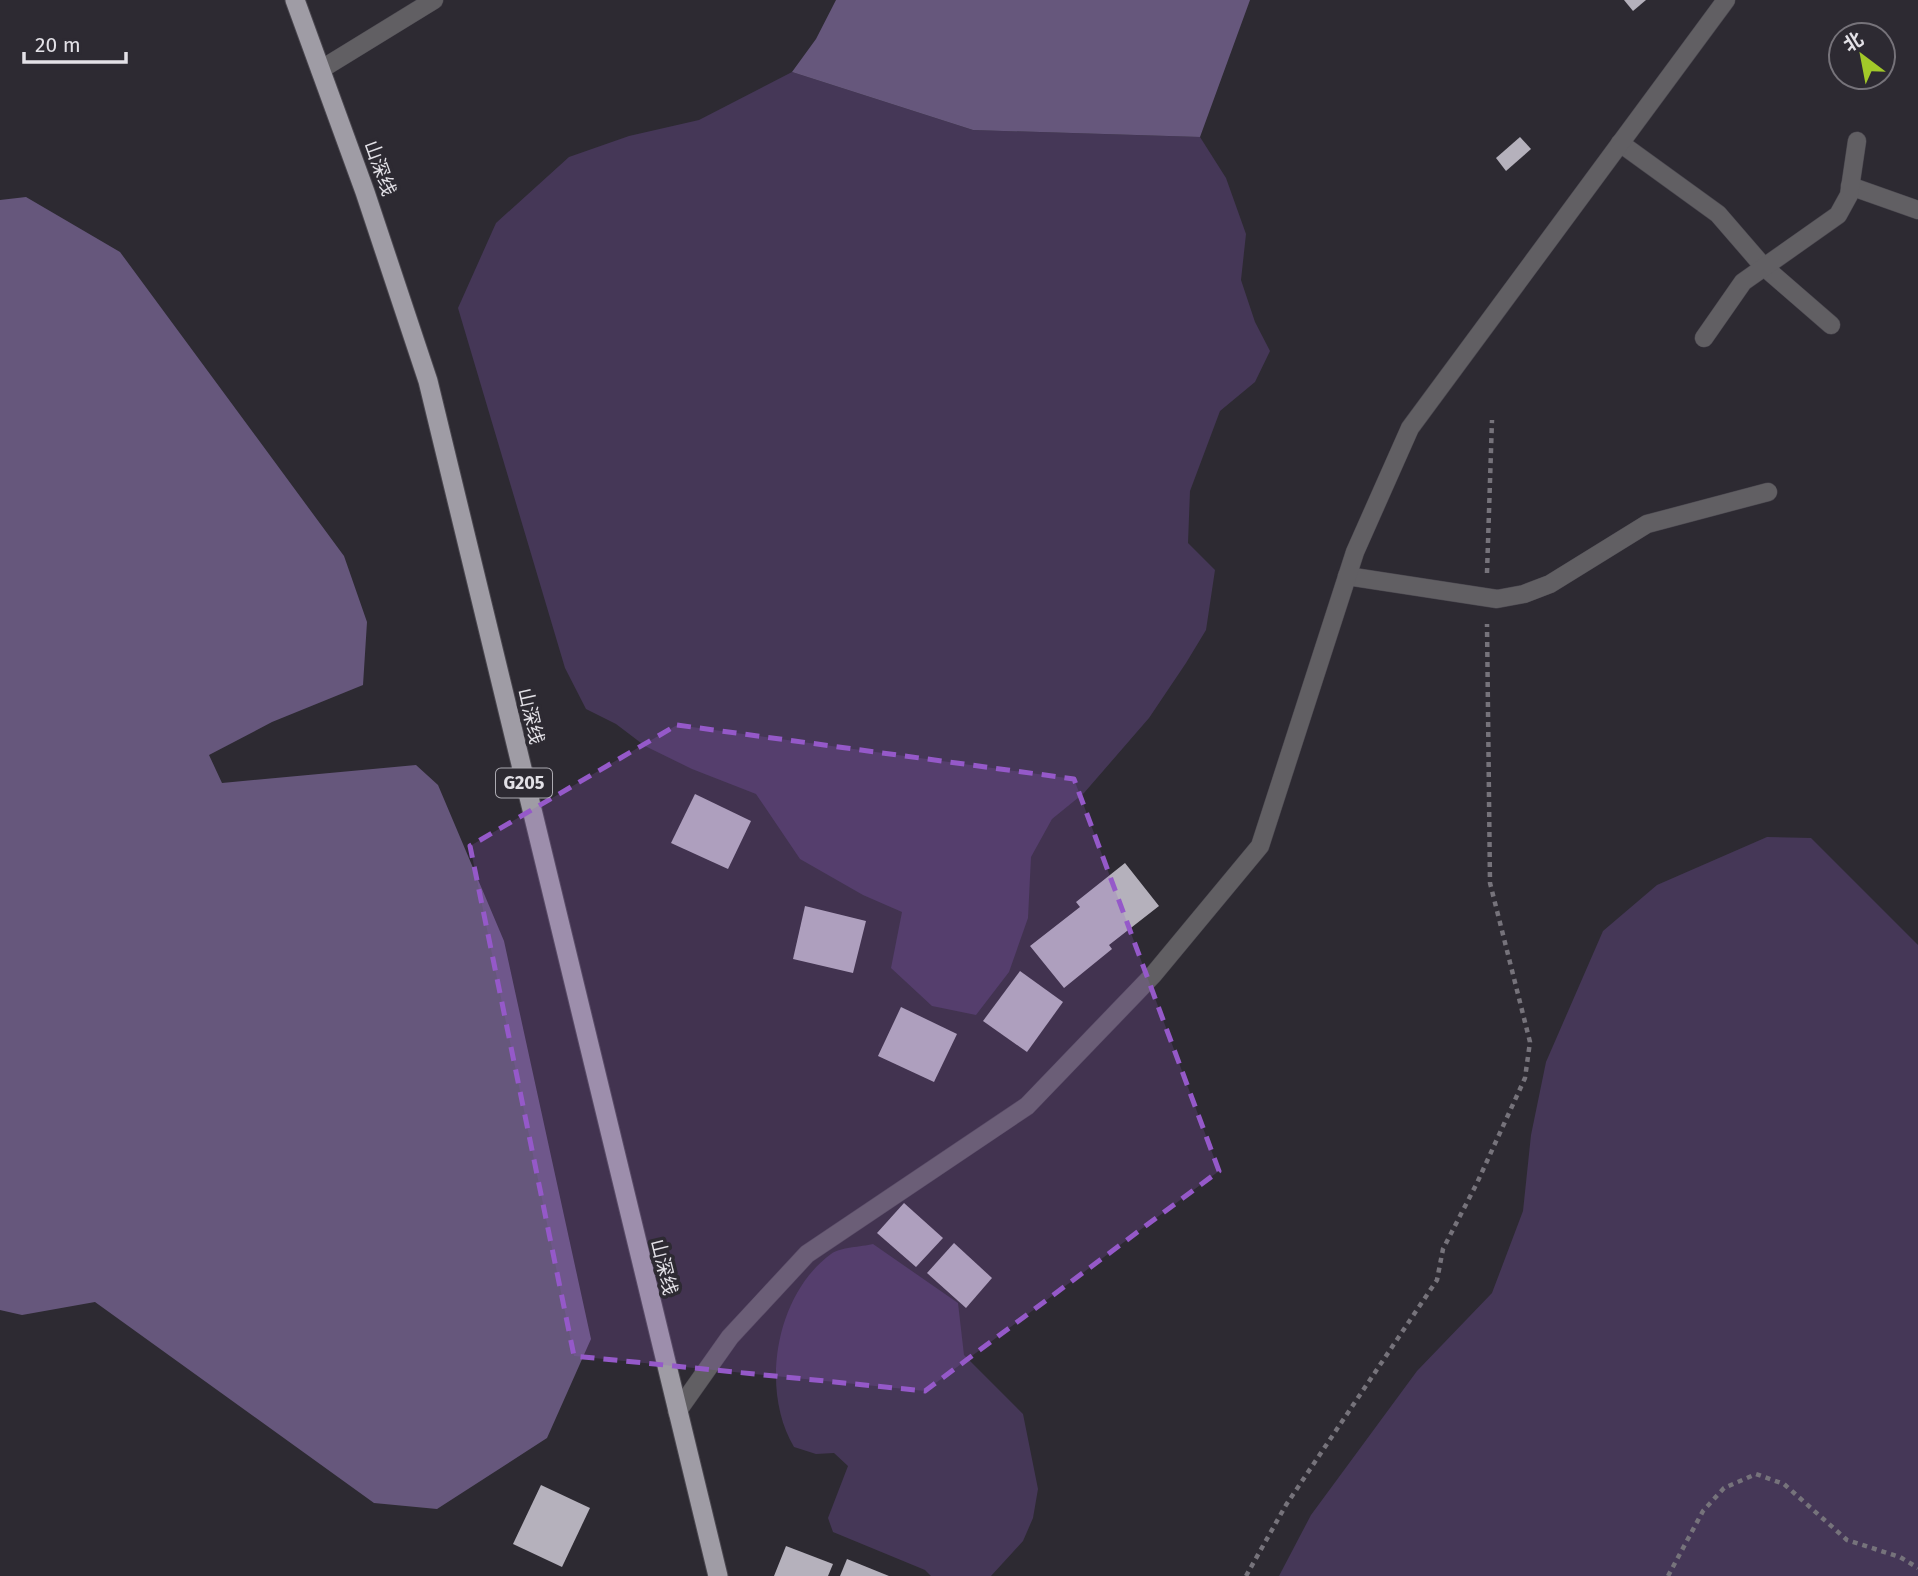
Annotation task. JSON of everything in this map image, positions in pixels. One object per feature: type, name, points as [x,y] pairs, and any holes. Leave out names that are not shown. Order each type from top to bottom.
[{"type":"highway","name":"山深线","points":[[295,0],[365,192],[428,381],[718,1576]]},
{"type":"street","points":[[320,70],[434,0]]},
{"type":"street","points":[[677,1412],[730,1337],[807,1254],[1027,1106],[1153,975],[1260,846],[1347,576],[1410,428],[1726,0]]},
{"type":"street","points":[[1704,338],[1744,282],[1838,215],[1850,186],[1857,141]]},
{"type":"street","points":[[1620,143],[1718,214],[1763,266],[1831,325]]},
{"type":"street","points":[[1850,186],[1918,210]]},
{"type":"street","points":[[1347,576],[1487,597],[1524,594],[1550,584],[1647,524],[1768,492]]},
{"type":"path","points":[[1246,1576],[1286,1505],[1437,1280],[1443,1249],[1477,1183],[1525,1078],[1530,1042],[1490,883],[1487,597],[1492,420]]},
{"type":"path","points":[[1668,1576],[1703,1511],[1724,1488],[1756,1474],[1784,1484],[1847,1540],[1900,1557],[1918,1568]]},
{"type":"highlighted area","points":[[677,725],[1074,779],[1219,1171],[925,1391],[574,1356],[470,846]]},
{"type":"shaded area","points":[[836,0],[1250,0],[1200,137],[973,130],[792,72],[816,39]]},
{"type":"shaded area","points":[[792,72],[973,130],[1200,137],[1226,178],[1246,234],[1241,280],[1255,322],[1270,351],[1255,382],[1220,411],[1190,491],[1188,543],[1215,570],[1206,630],[1149,718],[1084,793],[1052,819],[1031,857],[1028,918],[1009,972],[976,1015],[932,1006],[891,968],[902,912],[863,895],[800,859],[756,794],[692,769],[645,746],[616,724],[586,709],[565,668],[458,308],[496,223],[569,157],[629,136],[699,120]]},
{"type":"shaded area","points":[[26,197],[120,252],[344,556],[367,622],[363,685],[272,722],[209,755],[222,783],[416,765],[438,785],[504,941],[591,1339],[547,1438],[437,1509],[374,1503],[95,1302],[22,1315],[0,1310],[0,200]]},
{"type":"shaded area","points":[[1767,837],[1811,838],[1918,945],[1918,1576],[1279,1576],[1311,1515],[1417,1371],[1492,1293],[1523,1211],[1531,1135],[1546,1062],[1603,931],[1657,885]]},
{"type":"shaded area","points":[[873,1244],[958,1303],[964,1355],[1023,1414],[1038,1489],[1033,1518],[1023,1541],[991,1576],[931,1576],[925,1570],[833,1532],[828,1518],[848,1466],[834,1453],[816,1454],[794,1447],[784,1424],[778,1399],[776,1372],[779,1344],[797,1293],[812,1272],[831,1254]]},
{"type":"building","points":[[1624,0],[1646,0],[1633,11]]},
{"type":"building","points":[[1520,137],[1531,149],[1506,171],[1496,158]]},
{"type":"building","points":[[695,794],[751,821],[728,869],[671,843]]},
{"type":"building","points":[[1125,863],[1159,906],[1109,945],[1112,949],[1064,988],[1030,946],[1080,907],[1076,902]]},
{"type":"building","points":[[805,906],[866,921],[853,973],[793,959]]},
{"type":"building","points":[[1020,971],[1063,1002],[1027,1052],[983,1021]]},
{"type":"building","points":[[901,1007],[957,1034],[934,1082],[878,1056]]},
{"type":"building","points":[[904,1203],[943,1238],[916,1267],[877,1233]]},
{"type":"building","points":[[954,1243],[992,1278],[966,1308],[927,1273]]},
{"type":"building","points":[[541,1485],[590,1508],[562,1567],[513,1544]]},
{"type":"building","points":[[786,1546],[833,1564],[828,1576],[774,1576]]},
{"type":"building","points":[[847,1559],[889,1576],[840,1576]]}]
